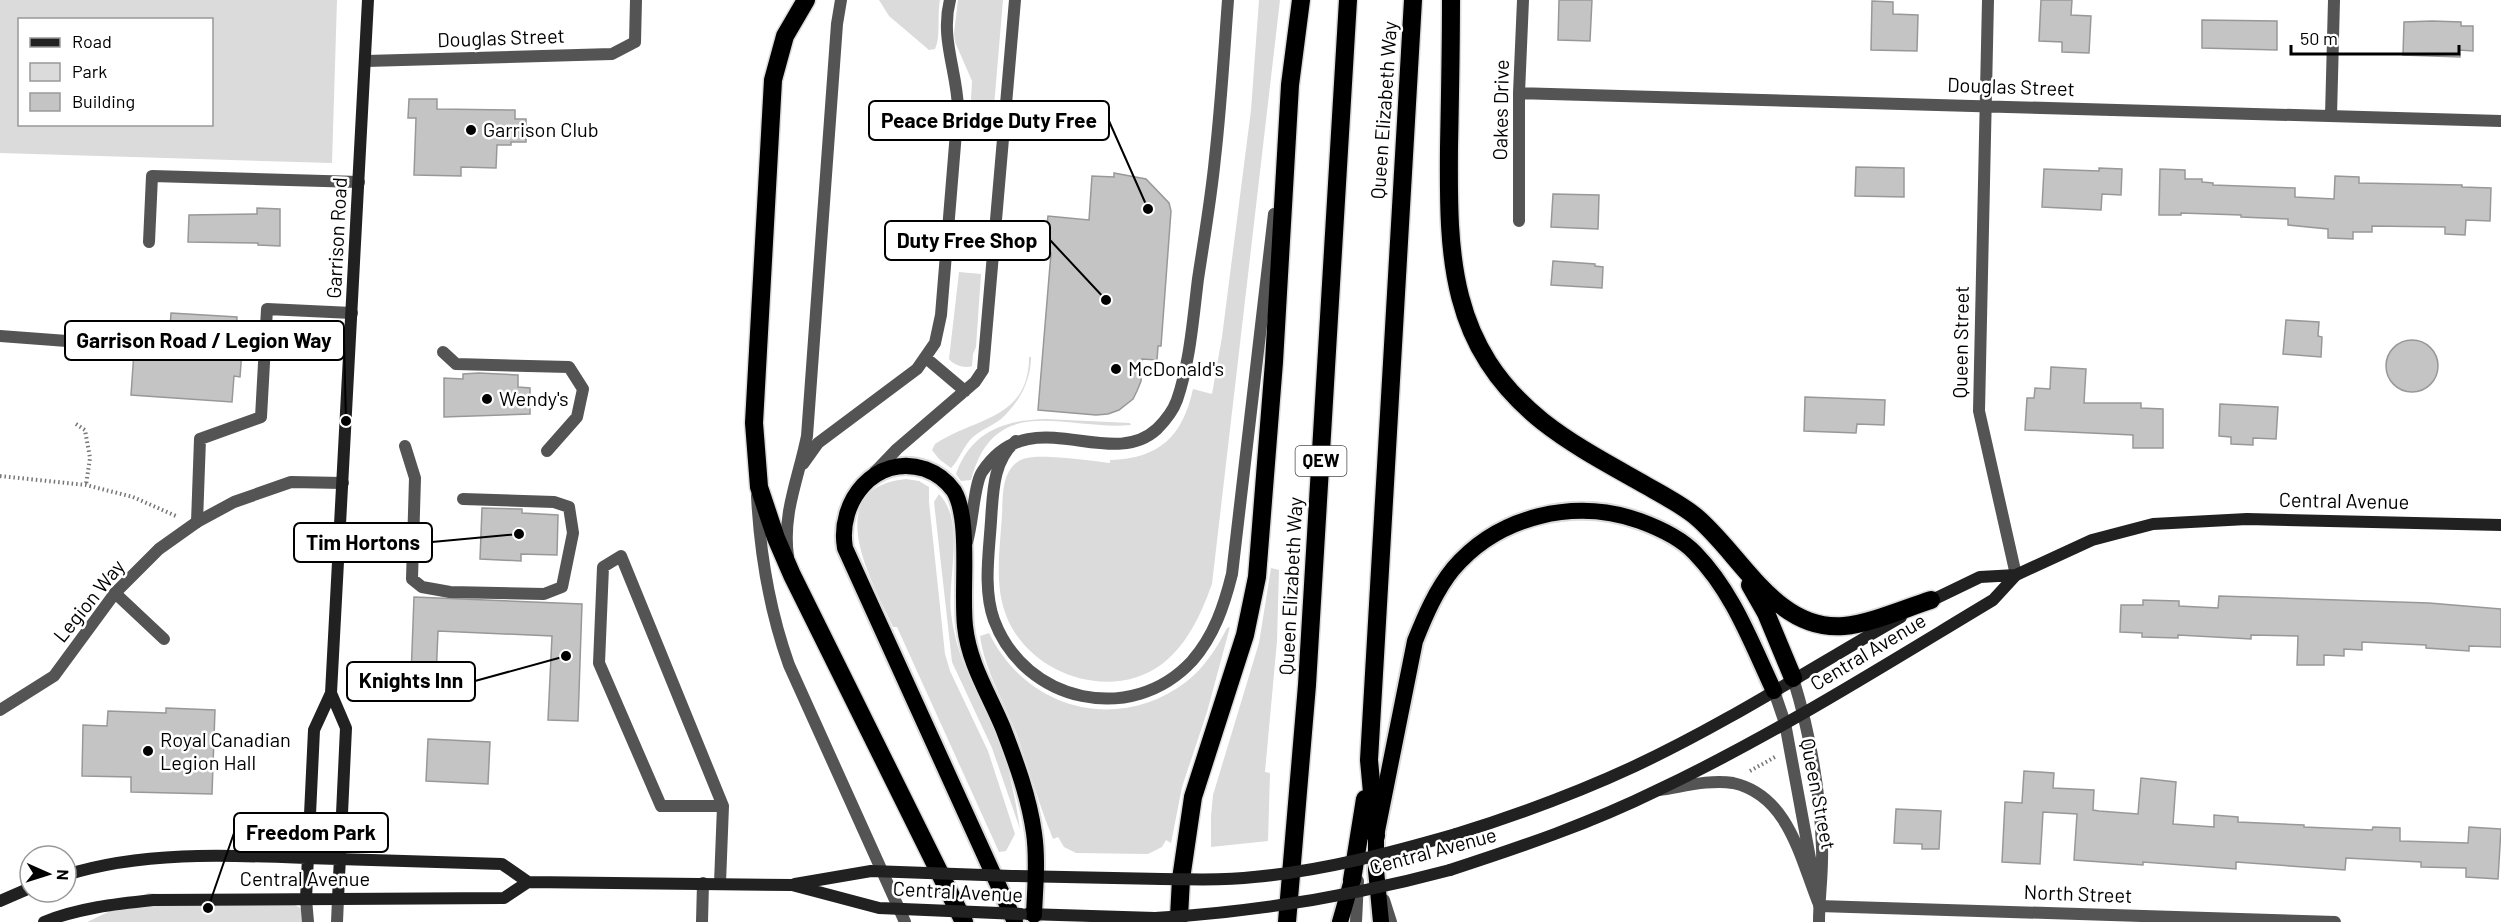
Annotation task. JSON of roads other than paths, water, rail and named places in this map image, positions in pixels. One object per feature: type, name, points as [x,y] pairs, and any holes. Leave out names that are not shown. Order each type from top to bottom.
[{"type":"highway","points":[[806,0],[785,36],[773,80],[754,423],[759,488],[792,575],[964,922]]},
{"type":"highway","points":[[1179,917],[1171,879],[1184,850],[1193,797],[1245,635],[1257,576],[1274,362],[1290,85],[1301,0]]},
{"type":"highway","name":"Queen Elizabeth Way","points":[[1287,922],[1307,685],[1348,0]]},
{"type":"highway","name":"Queen Elizabeth Way","points":[[1381,922],[1376,870],[1368,838],[1369,760],[1413,0]]},
{"type":"highway","points":[[1451,0],[1450,232],[1453,270],[1473,334],[1487,362],[1522,405],[1571,443],[1684,507],[1709,528],[1770,596],[1800,618],[1843,626],[1931,600]]},
{"type":"highway","points":[[913,466],[941,477],[954,492],[958,502],[964,549],[963,606],[967,645],[974,667],[1007,740],[1024,789],[1034,832],[1036,877],[1023,917],[847,556],[843,538],[844,517],[852,499],[863,484],[877,474],[900,467],[913,466]]},
{"type":"highway","points":[[1341,922],[1352,880],[1368,838],[1415,642],[1426,614],[1454,569],[1471,552],[1513,525],[1536,516],[1560,511],[1613,512],[1655,526],[1694,552],[1724,589],[1739,613],[1774,691]]},
{"type":"highway","points":[[1731,552],[1766,613],[1793,678]]},
{"type":"main road","name":"Garrison Road","points":[[306,899],[306,858],[314,729],[331,693],[368,0]]},
{"type":"main road","name":"Central Avenue","points":[[44,922],[63,914],[102,906],[153,900],[504,898],[528,882],[792,885],[871,871],[1171,879],[1234,879],[1294,872],[1372,856],[1456,834],[1549,803],[1616,775],[1714,725],[1931,600],[1980,577],[2016,575],[2092,540],[2153,524],[2247,519],[2501,525]]},
{"type":"main road","name":"Central Avenue","points":[[792,885],[879,908],[1023,917],[1155,918],[1293,904],[1450,870],[1557,834],[1657,791],[1804,713],[1993,600],[2016,575]]},
{"type":"main road","name":"Garrison Road","points":[[331,693],[346,728],[338,899]]},
{"type":"main road","name":"Central Avenue","points":[[78,871],[89,868],[174,858],[306,858],[502,864],[528,882]]},
{"type":"main road","points":[[0,901],[18,893]]},
{"type":"street","name":"Douglas Street","points":[[366,61],[612,54],[634,42],[636,0]]},
{"type":"street","points":[[792,575],[786,537],[789,502],[807,436],[837,24],[841,0]]},
{"type":"street","points":[[794,484],[804,462],[819,443],[906,379],[926,358],[935,343],[942,315],[958,108],[958,93],[946,41],[950,0]]},
{"type":"street","points":[[863,484],[897,449],[965,391],[979,376],[986,360],[1015,0]]},
{"type":"street","points":[[964,549],[971,529],[980,477],[999,453],[1016,441],[1035,437],[1109,443],[1133,441],[1155,431],[1171,412],[1177,400],[1187,360],[1215,159],[1228,0]]},
{"type":"street","name":"Oakes Drive","points":[[1520,221],[1519,93],[1523,0]]},
{"type":"street","name":"Queen Street","points":[[1988,0],[1979,411],[2016,575]]},
{"type":"street","points":[[2331,116],[2334,0]]},
{"type":"street","points":[[1016,441],[1003,455],[995,478],[988,576],[991,608],[1008,648],[1017,660],[1038,677],[1065,692],[1080,696],[1126,697],[1143,693],[1169,680],[1193,660],[1212,632],[1221,614],[1232,574],[1290,85]]},
{"type":"street","name":"Douglas Street","points":[[1519,93],[2501,121]]},
{"type":"street","points":[[149,242],[152,176],[359,182]]},
{"type":"street","points":[[193,525],[200,439],[261,417],[267,309],[352,313]]},
{"type":"street","points":[[0,336],[68,341]]},
{"type":"street","points":[[443,352],[456,364],[570,367],[583,389],[577,417],[547,451]]},
{"type":"street","points":[[926,358],[965,391]]},
{"type":"street","points":[[405,446],[415,478],[412,579],[422,587],[450,591],[544,594],[562,587],[573,533],[569,507],[554,502],[463,499]]},
{"type":"street","points":[[755,456],[759,536],[765,583],[776,630],[789,665],[905,922]]},
{"type":"street","name":"Legion Way","points":[[2,709],[54,676],[115,593],[159,549],[193,525],[234,502],[291,482],[343,483]]},
{"type":"street","points":[[720,883],[723,806],[621,556],[603,567],[599,663],[661,806],[723,806]]},
{"type":"street","points":[[115,593],[164,639]]},
{"type":"street","name":"Queen Street","points":[[1793,678],[1804,713],[1820,807],[1822,851],[1819,922]]},
{"type":"street","name":"Queen Street","points":[[1774,691],[1785,723],[1819,906]]},
{"type":"street","points":[[1657,791],[1732,783],[1753,790],[1768,799],[1784,818],[1819,906]]},
{"type":"street","points":[[1356,922],[1368,838]]},
{"type":"street","points":[[1373,922],[1376,870]]},
{"type":"street","points":[[1376,870],[1391,922]]},
{"type":"street","points":[[1346,922],[1352,880]]},
{"type":"street","points":[[702,922],[703,883]]},
{"type":"street","points":[[306,899],[308,922]]},
{"type":"street","points":[[337,922],[338,899]]},
{"type":"street","name":"North Street","points":[[1819,906],[2335,922]]},
{"type":"place","name":"Garrison Club","points":[[471,130]]},
{"type":"place","name":"Peace Bridge Duty Free","points":[[1148,209]]},
{"type":"place","name":"Duty Free Shop","points":[[1106,300]]},
{"type":"place","name":"McDonald's","points":[[1116,369]]},
{"type":"place","name":"Wendy's","points":[[487,399]]},
{"type":"place","name":"Garrison Road / Legion Way","points":[[346,421]]},
{"type":"place","name":"Tim Hortons","points":[[519,534]]},
{"type":"place","name":"Knights Inn","points":[[566,656]]},
{"type":"place","name":"Royal Canadian Legion Hall","points":[[148,751]]},
{"type":"place","name":"Freedom Park","points":[[208,908]]}]
